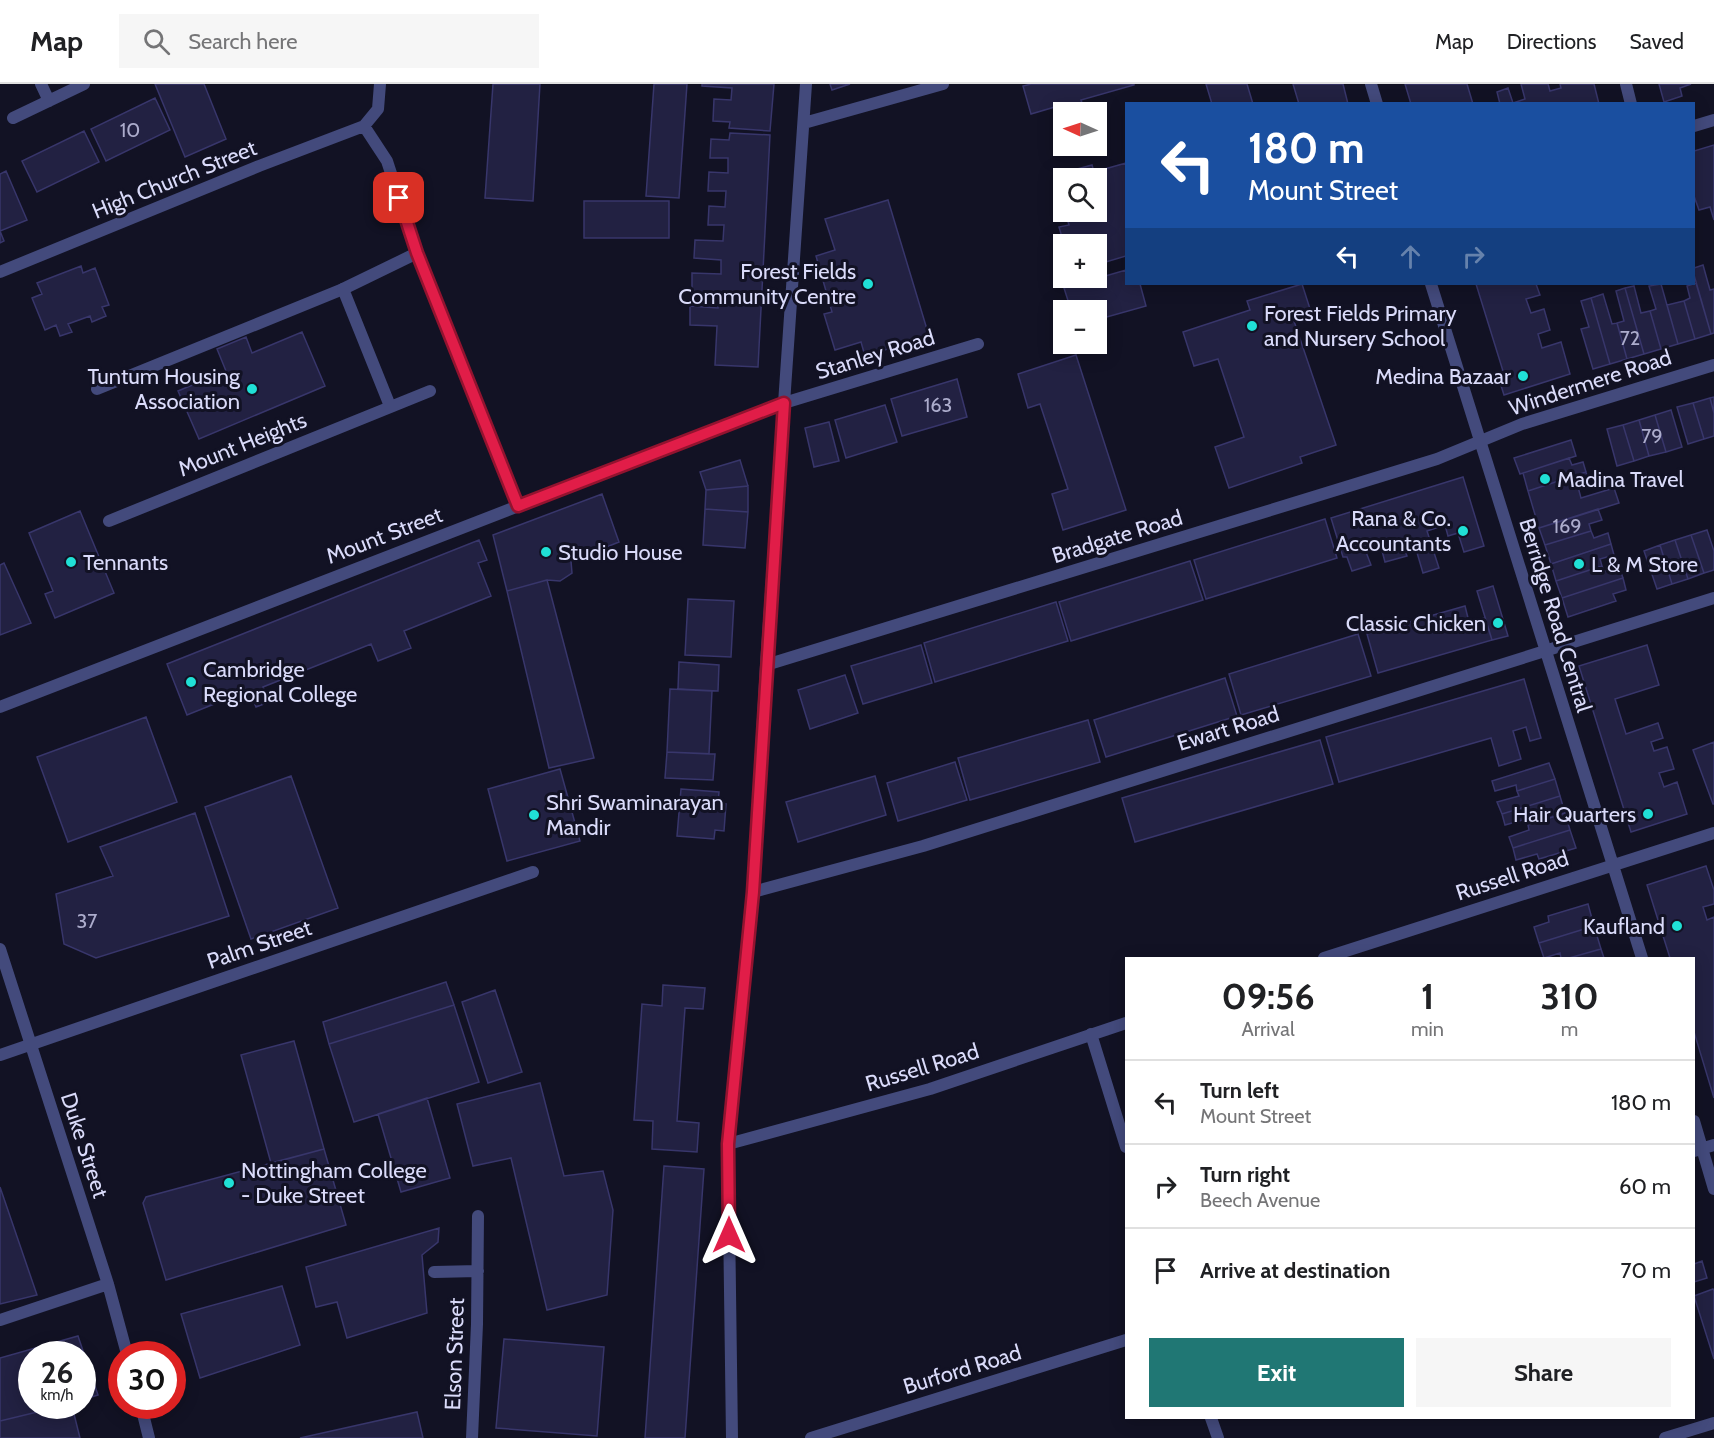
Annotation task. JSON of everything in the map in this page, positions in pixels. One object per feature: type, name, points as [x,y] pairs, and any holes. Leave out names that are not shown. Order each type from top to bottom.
[{"type":"street","points":[[41,84],[49,100]]},
{"type":"street","points":[[13,118],[84,84]]},
{"type":"street","points":[[380,84],[378,109],[364,126],[387,160],[417,253],[518,506]]},
{"type":"street","points":[[732,1438],[728,1144],[753,892],[766,665],[806,84]]},
{"type":"street","points":[[804,123],[943,84]]},
{"type":"street","points":[[1371,84],[1376,102]]},
{"type":"street","points":[[1626,84],[1630,102]]},
{"type":"street","points":[[1695,126],[1714,120]]},
{"type":"street","name":"High Church Street","points":[[0,272],[259,166],[364,126]]},
{"type":"street","points":[[97,389],[343,289],[417,253]]},
{"type":"street","name":"Berridge Road Central","points":[[1431,285],[1642,957]]},
{"type":"street","points":[[343,289],[390,406]]},
{"type":"street","name":"Stanley Road","points":[[784,403],[978,344]]},
{"type":"street","name":"Windermere Road","points":[[1480,443],[1522,424],[1714,365]]},
{"type":"street","name":"Mount Heights","points":[[109,521],[430,391]]},
{"type":"street","name":"Mount Street","points":[[0,707],[784,403]]},
{"type":"street","name":"Bradgate Road","points":[[766,665],[1437,459],[1480,443]]},
{"type":"street","name":"Ewart Road","points":[[753,892],[923,846],[1714,598]]},
{"type":"street","name":"Russell Road","points":[[1327,957],[1714,833]]},
{"type":"street","name":"Palm Street","points":[[0,1055],[533,872]]},
{"type":"street","name":"Duke Street","points":[[0,950],[108,1284],[123,1341]]},
{"type":"street","name":"Russell Road","points":[[728,1144],[930,1089],[1125,1023]]},
{"type":"street","points":[[1091,1034],[1125,1144]]},
{"type":"street","points":[[1695,1124],[1714,1189]]},
{"type":"street","name":"Elson Street","points":[[472,1438],[477,1324],[478,1216]]},
{"type":"street","name":"Elson Street","points":[[434,1272],[477,1271]]},
{"type":"street","points":[[0,1320],[108,1284]]},
{"type":"street","name":"Burford Road","points":[[811,1438],[1125,1340]]},
{"type":"street","points":[[144,1419],[149,1438]]},
{"type":"street","points":[[1212,1419],[1218,1438]]},
{"type":"street","points":[[1665,1438],[1714,1423]]},
{"type":"building","points":[[155,84],[204,84],[226,139],[185,157]]},
{"type":"building","points":[[493,84],[540,84],[533,201],[485,198]]},
{"type":"building","points":[[654,84],[687,84],[679,198],[646,196]]},
{"type":"building","points":[[702,84],[774,84],[770,131],[729,128],[730,122],[713,121],[714,99],[731,100],[732,88],[702,86]]},
{"type":"building","points":[[830,84],[850,84],[832,90]]},
{"type":"building","points":[[1031,84],[1134,84],[1081,100],[1082,102],[1053,102],[1053,108],[1031,114],[1023,86]]},
{"type":"building","points":[[1206,84],[1247,84],[1252,102],[1211,102]]},
{"type":"building","points":[[1293,84],[1343,84],[1348,102],[1298,102]]},
{"type":"building","points":[[1405,84],[1467,84],[1472,102],[1410,102]]},
{"type":"building","points":[[1521,84],[1548,84],[1550,91],[1561,88],[1560,84],[1594,84],[1598,102],[1516,102],[1525,99]]},
{"type":"building","points":[[1659,84],[1691,84],[1680,88],[1682,96],[1664,102]]},
{"type":"building","points":[[1508,88],[1513,102],[1500,102],[1497,92]]},
{"type":"building","points":[[155,98],[170,130],[106,161],[91,129]]},
{"type":"building","points":[[84,131],[99,162],[37,192],[22,161]]},
{"type":"building","points":[[730,133],[770,135],[758,367],[715,365],[717,326],[690,325],[690,306],[718,308],[719,293],[692,291],[692,273],[721,274],[721,260],[694,258],[695,240],[723,241],[724,225],[708,225],[709,206],[725,207],[726,191],[708,191],[709,172],[728,173],[728,158],[710,158],[711,139],[729,140]]},
{"type":"building","points":[[1714,145],[1714,220],[1710,207],[1699,210],[1695,199],[1695,151]]},
{"type":"building","points":[[1125,163],[1125,256],[1107,262],[1107,234],[1061,234],[1059,227],[1069,225],[1068,222],[1107,222],[1107,168]]},
{"type":"building","points":[[6,171],[27,220],[0,231],[0,174]]},
{"type":"building","name":"Forest Fields Community Centre","points":[[888,200],[929,336],[865,356],[861,342],[835,350],[824,314],[832,312],[816,256],[835,250],[825,219]]},
{"type":"building","points":[[584,201],[669,201],[669,238],[584,238]]},
{"type":"building","points":[[0,231],[4,241],[0,243]]},
{"type":"building","points":[[1703,265],[1710,290],[1714,289],[1714,333],[1711,334],[1695,278],[1695,268]]},
{"type":"building","points":[[81,266],[83,273],[95,268],[109,305],[102,307],[106,316],[92,322],[90,316],[68,324],[72,332],[60,336],[56,325],[45,330],[32,298],[42,294],[37,283]]},
{"type":"building","points":[[1125,270],[1125,285],[1140,285],[1146,306],[1107,317],[1107,300],[1068,300],[1064,288],[1107,288],[1107,276]]},
{"type":"building","points":[[1695,283],[1711,334],[1695,339],[1684,301],[1690,298],[1687,286]]},
{"type":"building","points":[[1302,285],[1312,315],[1294,321],[1336,445],[1300,457],[1302,463],[1229,488],[1215,447],[1244,437],[1218,359],[1194,366],[1183,332],[1250,310],[1247,301]]},
{"type":"building","points":[[1476,285],[1536,285],[1540,295],[1526,299],[1531,313],[1544,309],[1550,330],[1538,334],[1542,348],[1561,342],[1570,374],[1504,395],[1497,373],[1503,371]]},
{"type":"building","points":[[1661,285],[1678,344],[1661,349],[1650,311],[1656,309],[1649,286]]},
{"type":"building","points":[[1634,286],[1641,313],[1650,311],[1661,349],[1644,354],[1625,288]]},
{"type":"building","points":[[1625,288],[1644,354],[1627,359],[1617,323],[1624,321],[1616,291]]},
{"type":"building","points":[[1603,294],[1612,324],[1617,323],[1627,359],[1610,364],[1591,298]]},
{"type":"building","points":[[1591,298],[1610,364],[1593,369],[1581,329],[1589,327],[1581,301]]},
{"type":"building","points":[[1684,301],[1695,339],[1678,344],[1667,305]]},
{"type":"building","name":"Tuntum Housing Association","points":[[302,332],[325,386],[199,439],[178,391],[226,371],[217,349],[246,337],[252,353]]},
{"type":"building","points":[[1076,355],[1126,510],[1063,530],[1052,494],[1068,489],[1040,404],[1028,408],[1018,374]]},
{"type":"building","points":[[957,379],[967,417],[902,436],[891,399]]},
{"type":"building","points":[[1714,397],[1714,413],[1710,398]]},
{"type":"building","points":[[1710,398],[1714,413],[1714,436],[1704,439],[1693,403]]},
{"type":"building","points":[[1693,403],[1704,439],[1688,444],[1677,407]]},
{"type":"building","points":[[885,405],[897,442],[846,458],[835,420]]},
{"type":"building","points":[[1671,410],[1682,447],[1666,452],[1655,415]]},
{"type":"building","points":[[1655,415],[1666,452],[1649,456],[1639,420]]},
{"type":"building","points":[[1639,420],[1649,456],[1634,461],[1623,425]]},
{"type":"building","points":[[829,422],[839,461],[814,467],[805,428]]},
{"type":"building","points":[[1623,425],[1634,461],[1617,466],[1607,429]]},
{"type":"building","points":[[1571,440],[1576,456],[1520,474],[1514,458]]},
{"type":"building","name":"Madina Travel","points":[[1569,458],[1572,465],[1583,462],[1586,472],[1528,491],[1523,473]]},
{"type":"building","points":[[740,460],[748,486],[706,490],[700,472]]},
{"type":"building","points":[[1586,472],[1589,483],[1578,487],[1581,498],[1614,488],[1619,503],[1539,528],[1528,491]]},
{"type":"building","points":[[1463,477],[1484,546],[1464,552],[1458,533],[1448,536],[1445,525],[1427,531],[1439,568],[1423,573],[1413,539],[1402,542],[1407,556],[1385,562],[1381,547],[1366,552],[1371,565],[1352,571],[1347,557],[1343,557],[1331,518]]},
{"type":"building","points":[[748,486],[748,512],[705,509],[706,490]]},
{"type":"building","name":"Studio House","points":[[602,494],[619,542],[571,561],[572,573],[560,581],[547,580],[507,591],[493,535]]},
{"type":"building","points":[[705,509],[748,512],[745,548],[703,545]]},
{"type":"building","points":[[1598,509],[1602,520],[1589,524],[1591,531],[1545,545],[1539,528]]},
{"type":"building","name":"Tennants","points":[[80,511],[114,593],[55,618],[45,594],[53,591],[29,533]]},
{"type":"building","points":[[1325,519],[1337,558],[1206,599],[1194,560]]},
{"type":"building","points":[[1707,530],[1714,551],[1714,570],[1704,573],[1691,535]]},
{"type":"building","points":[[1591,531],[1594,538],[1608,533],[1611,544],[1551,564],[1545,545]]},
{"type":"building","points":[[1691,535],[1704,573],[1688,579],[1675,540]]},
{"type":"building","points":[[479,540],[487,560],[478,563],[491,596],[404,631],[411,648],[378,661],[371,644],[263,687],[269,702],[256,707],[249,690],[187,715],[167,664]]},
{"type":"building","points":[[1675,540],[1688,579],[1672,584],[1660,545]]},
{"type":"building","points":[[1611,544],[1614,555],[1600,559],[1602,566],[1556,581],[1551,564]]},
{"type":"building","points":[[1660,545],[1672,584],[1657,589],[1644,551]]},
{"type":"building","points":[[1190,561],[1203,600],[1071,641],[1059,602]]},
{"type":"building","points":[[4,563],[31,623],[0,635],[0,565]]},
{"type":"building","points":[[1602,566],[1604,571],[1619,567],[1623,578],[1562,598],[1556,581]]},
{"type":"building","points":[[1623,578],[1626,590],[1613,594],[1616,601],[1568,617],[1562,598]]},
{"type":"building","points":[[547,580],[594,758],[549,768],[507,591]]},
{"type":"building","points":[[1493,586],[1508,636],[1492,640],[1477,591]]},
{"type":"building","points":[[688,599],[734,601],[731,657],[685,655]]},
{"type":"building","points":[[1056,602],[1068,641],[935,682],[924,643]]},
{"type":"building","points":[[1465,606],[1469,622],[1485,618],[1492,640],[1378,673],[1367,634]]},
{"type":"building","points":[[1358,634],[1371,676],[1241,715],[1229,674]]},
{"type":"building","points":[[921,645],[932,683],[863,704],[851,666]]},
{"type":"building","points":[[1647,645],[1659,685],[1615,699],[1626,734],[1658,723],[1663,738],[1651,742],[1654,751],[1667,747],[1674,769],[1659,773],[1664,787],[1677,782],[1687,814],[1631,832],[1579,666]]},
{"type":"building","points":[[679,662],[719,665],[718,691],[678,689]]},
{"type":"building","points":[[845,675],[858,713],[810,729],[798,690]]},
{"type":"building","points":[[1225,678],[1237,716],[1106,757],[1094,720]]},
{"type":"building","points":[[1524,679],[1541,738],[1530,741],[1526,727],[1513,731],[1521,759],[1499,766],[1491,738],[1339,782],[1326,737]]},
{"type":"building","points":[[670,689],[712,691],[709,754],[667,752]]},
{"type":"building","points":[[146,717],[177,802],[68,842],[37,757]]},
{"type":"building","points":[[1088,720],[1100,762],[970,800],[958,758]]},
{"type":"building","points":[[1320,740],[1333,784],[1135,842],[1122,798]]},
{"type":"building","points":[[1714,742],[1714,804],[1713,804],[1693,750]]},
{"type":"building","points":[[667,752],[715,754],[713,780],[665,778]]},
{"type":"building","points":[[955,762],[967,800],[898,821],[887,783]]},
{"type":"building","points":[[1549,763],[1555,779],[1517,791],[1516,785],[1495,791],[1492,781]]},
{"type":"building","name":"Shri Swaminarayan Mandir","points":[[560,769],[580,841],[507,861],[488,789]]},
{"type":"building","points":[[291,776],[338,908],[251,939],[205,807]]},
{"type":"building","points":[[875,776],[886,815],[798,842],[786,802]]},
{"type":"building","points":[[1555,779],[1560,796],[1502,814],[1497,802],[1519,796],[1517,791]]},
{"type":"building","points":[[681,789],[719,792],[718,803],[726,804],[724,831],[715,830],[714,839],[677,836]]},
{"type":"building","points":[[1560,796],[1565,813],[1528,825],[1526,819],[1505,825],[1502,814]]},
{"type":"building","points":[[195,813],[229,916],[96,958],[64,944],[56,894],[113,876],[100,847]]},
{"type":"building","points":[[1565,813],[1570,830],[1513,848],[1509,837],[1529,830],[1528,825]]},
{"type":"building","points":[[1570,830],[1576,848],[1539,859],[1537,854],[1516,860],[1513,848]]},
{"type":"building","points":[[1706,866],[1714,890],[1714,904],[1703,907],[1707,920],[1714,917],[1714,1098],[1695,1035],[1695,957],[1670,957],[1647,885]]},
{"type":"building","points":[[1588,904],[1594,926],[1539,943],[1534,927],[1549,922],[1548,916]]},
{"type":"building","points":[[1594,926],[1601,949],[1573,957],[1561,957],[1560,953],[1544,957],[1539,943]]},
{"type":"building","points":[[1601,949],[1604,957],[1573,957]]},
{"type":"building","points":[[446,982],[454,1005],[329,1044],[323,1022]]},
{"type":"building","points":[[663,985],[705,988],[703,1009],[685,1008],[677,1121],[699,1123],[697,1152],[652,1149],[653,1121],[634,1120],[642,1004],[662,1006]]},
{"type":"building","points":[[495,990],[522,1072],[488,1083],[462,1002]]},
{"type":"building","points":[[454,1005],[479,1082],[354,1122],[329,1044]]},
{"type":"building","points":[[294,1041],[324,1149],[271,1163],[241,1055]]},
{"type":"building","points":[[540,1083],[564,1176],[603,1171],[613,1210],[607,1295],[547,1310],[511,1158],[473,1166],[457,1104]]},
{"type":"building","points":[[427,1098],[450,1178],[401,1192],[378,1114]]},
{"type":"building","points":[[324,1149],[346,1225],[166,1280],[143,1203],[146,1197]]},
{"type":"building","points":[[664,1166],[704,1169],[685,1438],[645,1438]]},
{"type":"building","points":[[0,1187],[37,1295],[0,1304]]},
{"type":"building","points":[[439,1228],[438,1242],[422,1255],[427,1313],[347,1338],[337,1302],[316,1307],[306,1267]]},
{"type":"building","points":[[1702,1261],[1707,1278],[1695,1282],[1695,1264]]},
{"type":"building","points":[[282,1286],[300,1345],[200,1378],[181,1314]]},
{"type":"building","points":[[1713,1289],[1714,1291],[1714,1359],[1695,1299],[1695,1296]]},
{"type":"building","points":[[78,1336],[80,1341],[60,1341]]},
{"type":"building","points":[[504,1339],[604,1347],[597,1436],[496,1428]]},
{"type":"building","points":[[18,1353],[18,1417],[0,1421],[0,1358]]},
{"type":"building","points":[[417,1412],[423,1438],[300,1438]]},
{"type":"building","points":[[18,1417],[18,1419],[75,1419],[80,1438],[0,1438],[0,1421]]},
{"type":"place","name":"Forest Fields Community Centre","points":[[868,284]]},
{"type":"place","name":"Forest Fields Primary and Nursery School","points":[[1252,326]]},
{"type":"place","name":"Medina Bazaar","points":[[1523,376]]},
{"type":"place","name":"Tuntum Housing Association","points":[[252,389]]},
{"type":"place","name":"Madina Travel","points":[[1545,479]]},
{"type":"place","name":"Rana & Co. Accountants","points":[[1463,531]]},
{"type":"place","name":"Studio House","points":[[546,552]]},
{"type":"place","name":"Tennants","points":[[71,562]]},
{"type":"place","name":"L & M Store","points":[[1579,564]]},
{"type":"place","name":"Classic Chicken","points":[[1498,623]]},
{"type":"place","name":"Cambridge Regional College","points":[[191,682]]},
{"type":"place","name":"Hair Quarters","points":[[1648,814]]},
{"type":"place","name":"Shri Swaminarayan Mandir","points":[[534,815]]},
{"type":"place","name":"Kaufland","points":[[1677,926]]},
{"type":"place","name":"Nottingham College - Duke Street","points":[[229,1183]]},
{"type":"route","points":[[399,198],[417,253],[518,506],[784,403],[753,892],[728,1144],[729,1235]]}]
